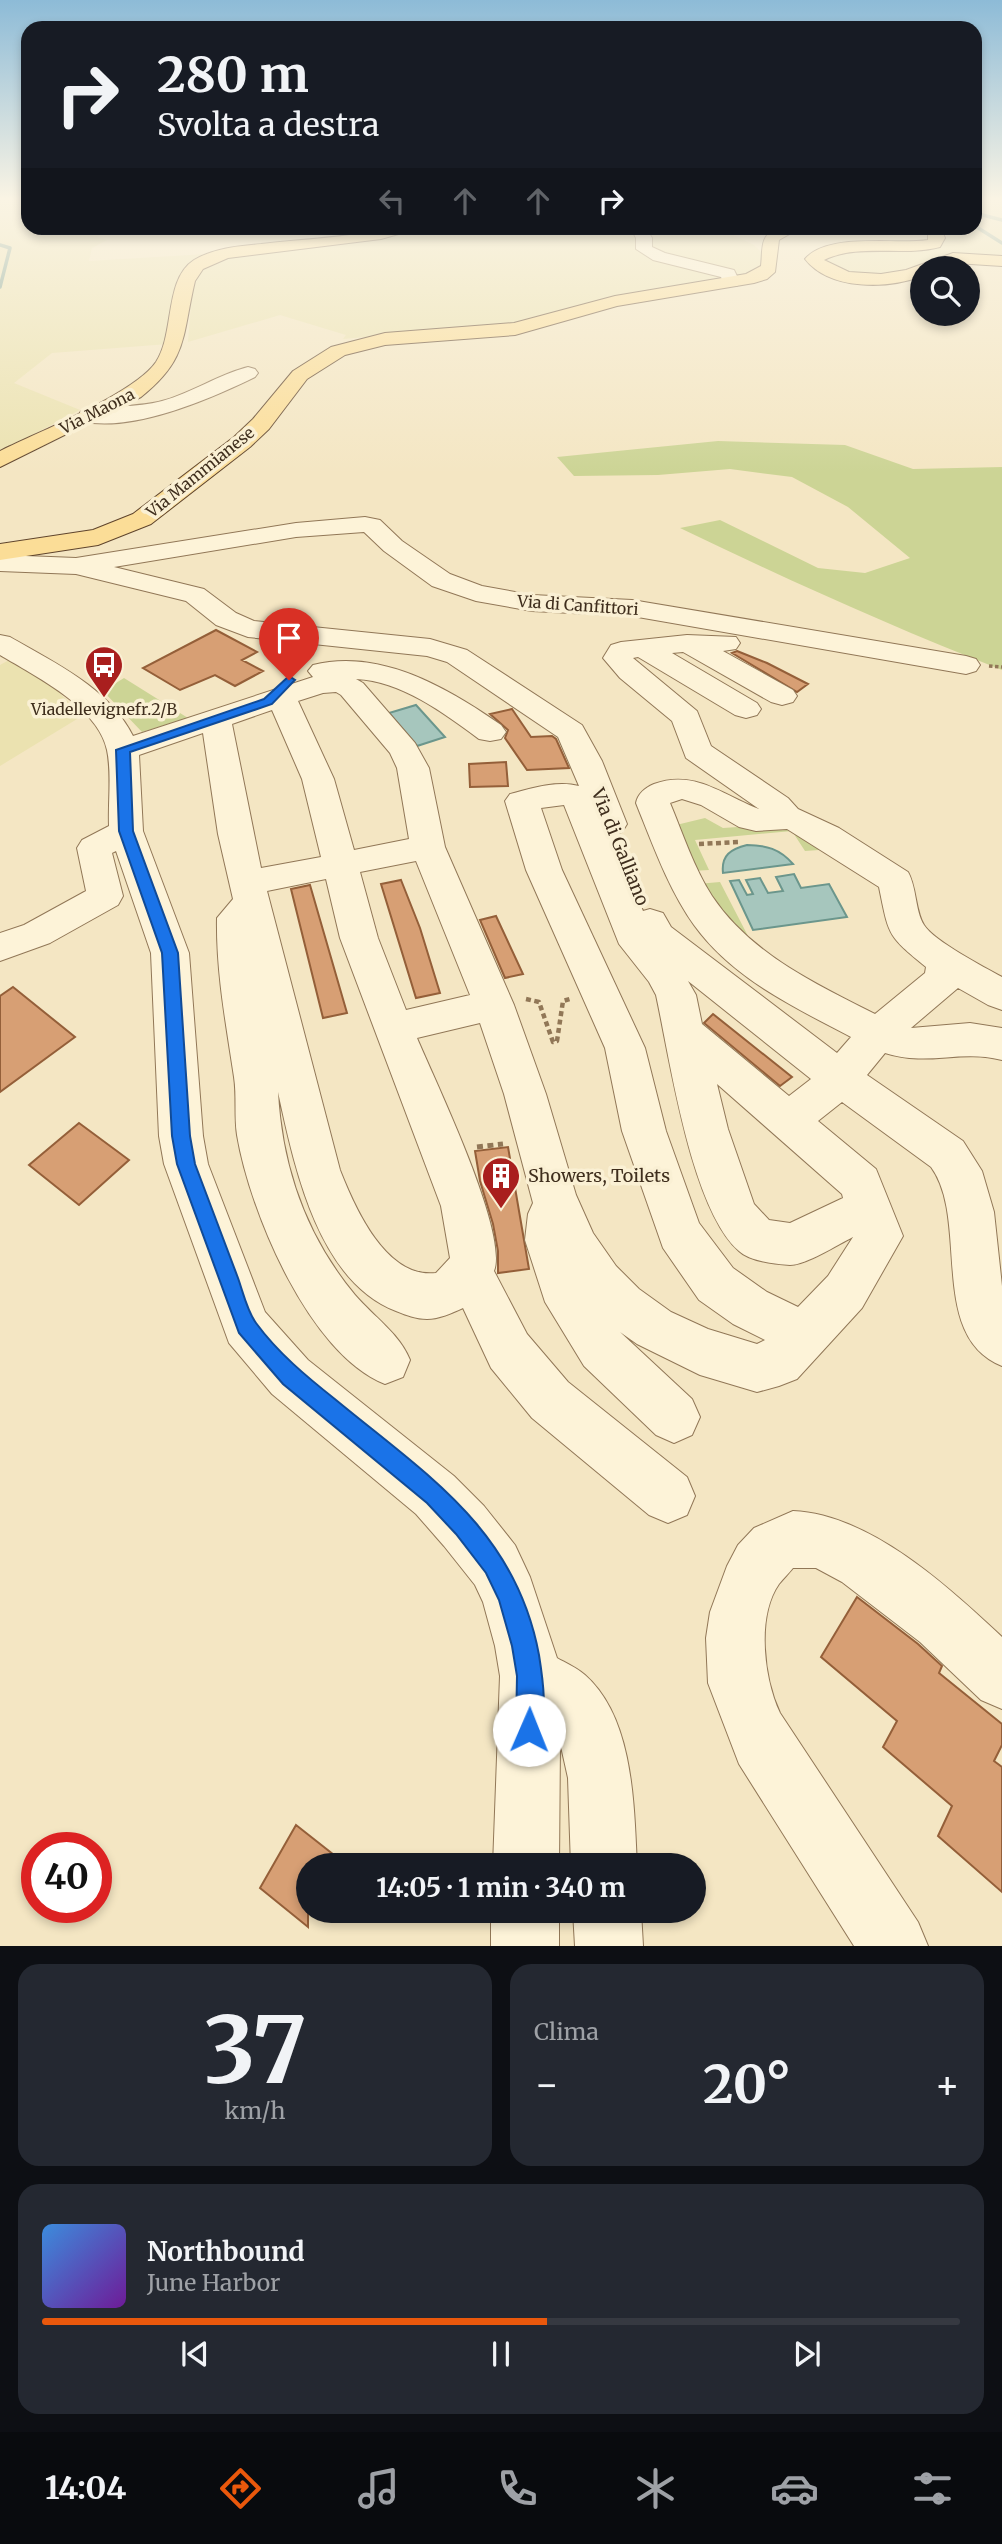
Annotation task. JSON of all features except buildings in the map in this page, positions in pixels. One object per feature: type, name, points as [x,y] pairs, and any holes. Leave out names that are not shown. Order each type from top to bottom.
[{"type":"main road","name":"Via Maona","points":[[0,460],[134,393],[168,362],[175,342],[184,291]]},
{"type":"main road","name":"Via Mammianese","points":[[0,552],[98,537],[142,519],[242,442],[261,424],[299,375],[338,351],[395,338],[515,329],[615,301],[677,291]]},
{"type":"street","points":[[89,416],[121,416],[167,409],[248,373]]},
{"type":"street","name":"Via di Canfittori","points":[[0,563],[76,566],[296,530],[365,524],[371,525],[393,546],[441,580],[486,595],[532,603],[632,607],[966,665]]},
{"type":"street","name":"Via di Galliano","points":[[76,566],[195,596],[226,620],[248,629],[386,642],[447,653],[571,732],[655,935],[840,1078],[947,1154],[960,1172],[967,1195],[979,1292],[995,1335],[1002,1342]]},
{"type":"street","points":[[687,643],[782,696]]},
{"type":"street","points":[[726,643],[687,643],[621,652],[617,658],[630,672],[686,717],[697,751],[776,805],[786,816],[804,824],[895,881],[907,931],[945,962],[1002,995]]},
{"type":"street","points":[[1,644],[55,675],[98,708],[115,732],[123,750],[126,831],[170,953],[180,1123],[186,1164],[246,1327],[290,1377],[435,1495],[495,1564],[510,1597],[525,1646],[530,1676],[526,1853]]},
{"type":"street","points":[[644,649],[746,709]]},
{"type":"street","points":[[274,699],[289,680],[321,671],[370,672],[405,683],[454,706],[490,732]]},
{"type":"street","points":[[123,750],[327,683],[341,683],[352,689],[410,759],[416,777],[428,847],[494,1005],[525,1094],[553,1195],[575,1247],[598,1281],[622,1305],[654,1328],[700,1351],[757,1368],[779,1362],[805,1335],[845,1292],[880,1236],[860,1183],[684,1031]]},
{"type":"street","points":[[216,719],[234,834],[318,1170],[336,1216],[368,1263],[396,1288],[417,1296],[448,1292],[470,1272],[474,1259],[472,1235],[464,1206],[359,938],[318,779],[274,699]]},
{"type":"street","points":[[786,816],[767,820],[750,819],[681,786],[661,791],[653,799],[670,843],[706,915],[722,935],[795,992],[898,1041],[934,1046],[966,1038],[1002,1044]]},
{"type":"street","points":[[805,1335],[750,1308],[716,1284],[678,1233],[644,1132],[625,1048],[544,870],[522,802],[567,793],[578,799],[638,943],[664,974],[676,995],[706,1129],[734,1215],[757,1239],[792,1244],[869,1208]]},
{"type":"street","points":[[0,947],[37,934],[105,896],[94,848],[126,831]]},
{"type":"street","points":[[385,1360],[339,1313],[311,1272],[280,1216],[259,1133],[255,1078],[248,1051],[234,950],[234,918],[250,892],[340,863],[428,847]]},
{"type":"street","points":[[788,1121],[840,1078],[879,1033],[944,979],[945,962]]},
{"type":"street","points":[[393,1028],[494,1005]]},
{"type":"street","points":[[553,1195],[548,1240],[562,1286],[602,1349],[674,1417]]},
{"type":"street","points":[[470,1272],[509,1351],[550,1400],[668,1496]]},
{"type":"street","points":[[894,1945],[761,1742],[751,1720],[737,1682],[734,1652],[739,1613],[749,1580],[766,1553],[779,1543],[800,1537],[818,1540],[867,1565],[984,1659],[1002,1679]]},
{"type":"street","points":[[530,1676],[566,1698],[583,1722],[593,1751],[599,1786],[603,1853]]},
{"type":"street","points":[[525,1923],[525,1945]]},
{"type":"street","points":[[608,1923],[609,1945]]},
{"type":"path","points":[[670,843],[707,845],[747,842]]},
{"type":"path","points":[[494,1005],[528,999],[538,1002],[553,1042],[557,1041],[563,1001],[601,994]]},
{"type":"shaded area","points":[[0,291],[176,291],[168,344],[52,353],[14,383],[80,410],[0,452]]},
{"type":"shaded area","points":[[192,291],[653,291],[594,301],[515,324],[343,339],[346,335],[280,315],[188,342]]},
{"type":"shaded area","points":[[9,660],[55,688],[82,716],[0,766],[0,665]]},
{"type":"green space","points":[[718,441],[845,445],[913,469],[1002,467],[1002,670],[840,602],[680,528],[720,520],[818,568],[865,573],[910,558],[848,507],[792,477],[730,469],[658,475],[574,476],[557,457]]},
{"type":"green space","points":[[124,678],[188,718],[142,732],[103,691]]},
{"type":"green space","points":[[705,818],[723,828],[783,824],[833,849],[805,851],[792,831],[695,840],[709,870],[692,871],[672,826]]},
{"type":"green space","points":[[720,882],[749,938],[740,939],[697,884]]},
{"type":"water","points":[[416,705],[445,737],[417,746],[389,713]]},
{"type":"water","points":[[747,845],[772,849],[793,864],[723,873],[725,857]]},
{"type":"water","points":[[794,874],[801,888],[829,884],[847,917],[753,930],[730,881],[739,880],[747,895],[753,894],[746,880],[760,878],[768,893],[783,891],[776,877]]},
{"type":"place","name":"Viadellevignefr.2/B","points":[[104,699]]},
{"type":"place","name":"Showers, Toilets","points":[[501,1210]]},
{"type":"route","points":[[289,680],[268,701],[123,750],[126,831],[170,953],[181,1136],[186,1164],[246,1327],[290,1377],[435,1495],[495,1564],[510,1597],[525,1646],[530,1676],[529,1730]]}]
